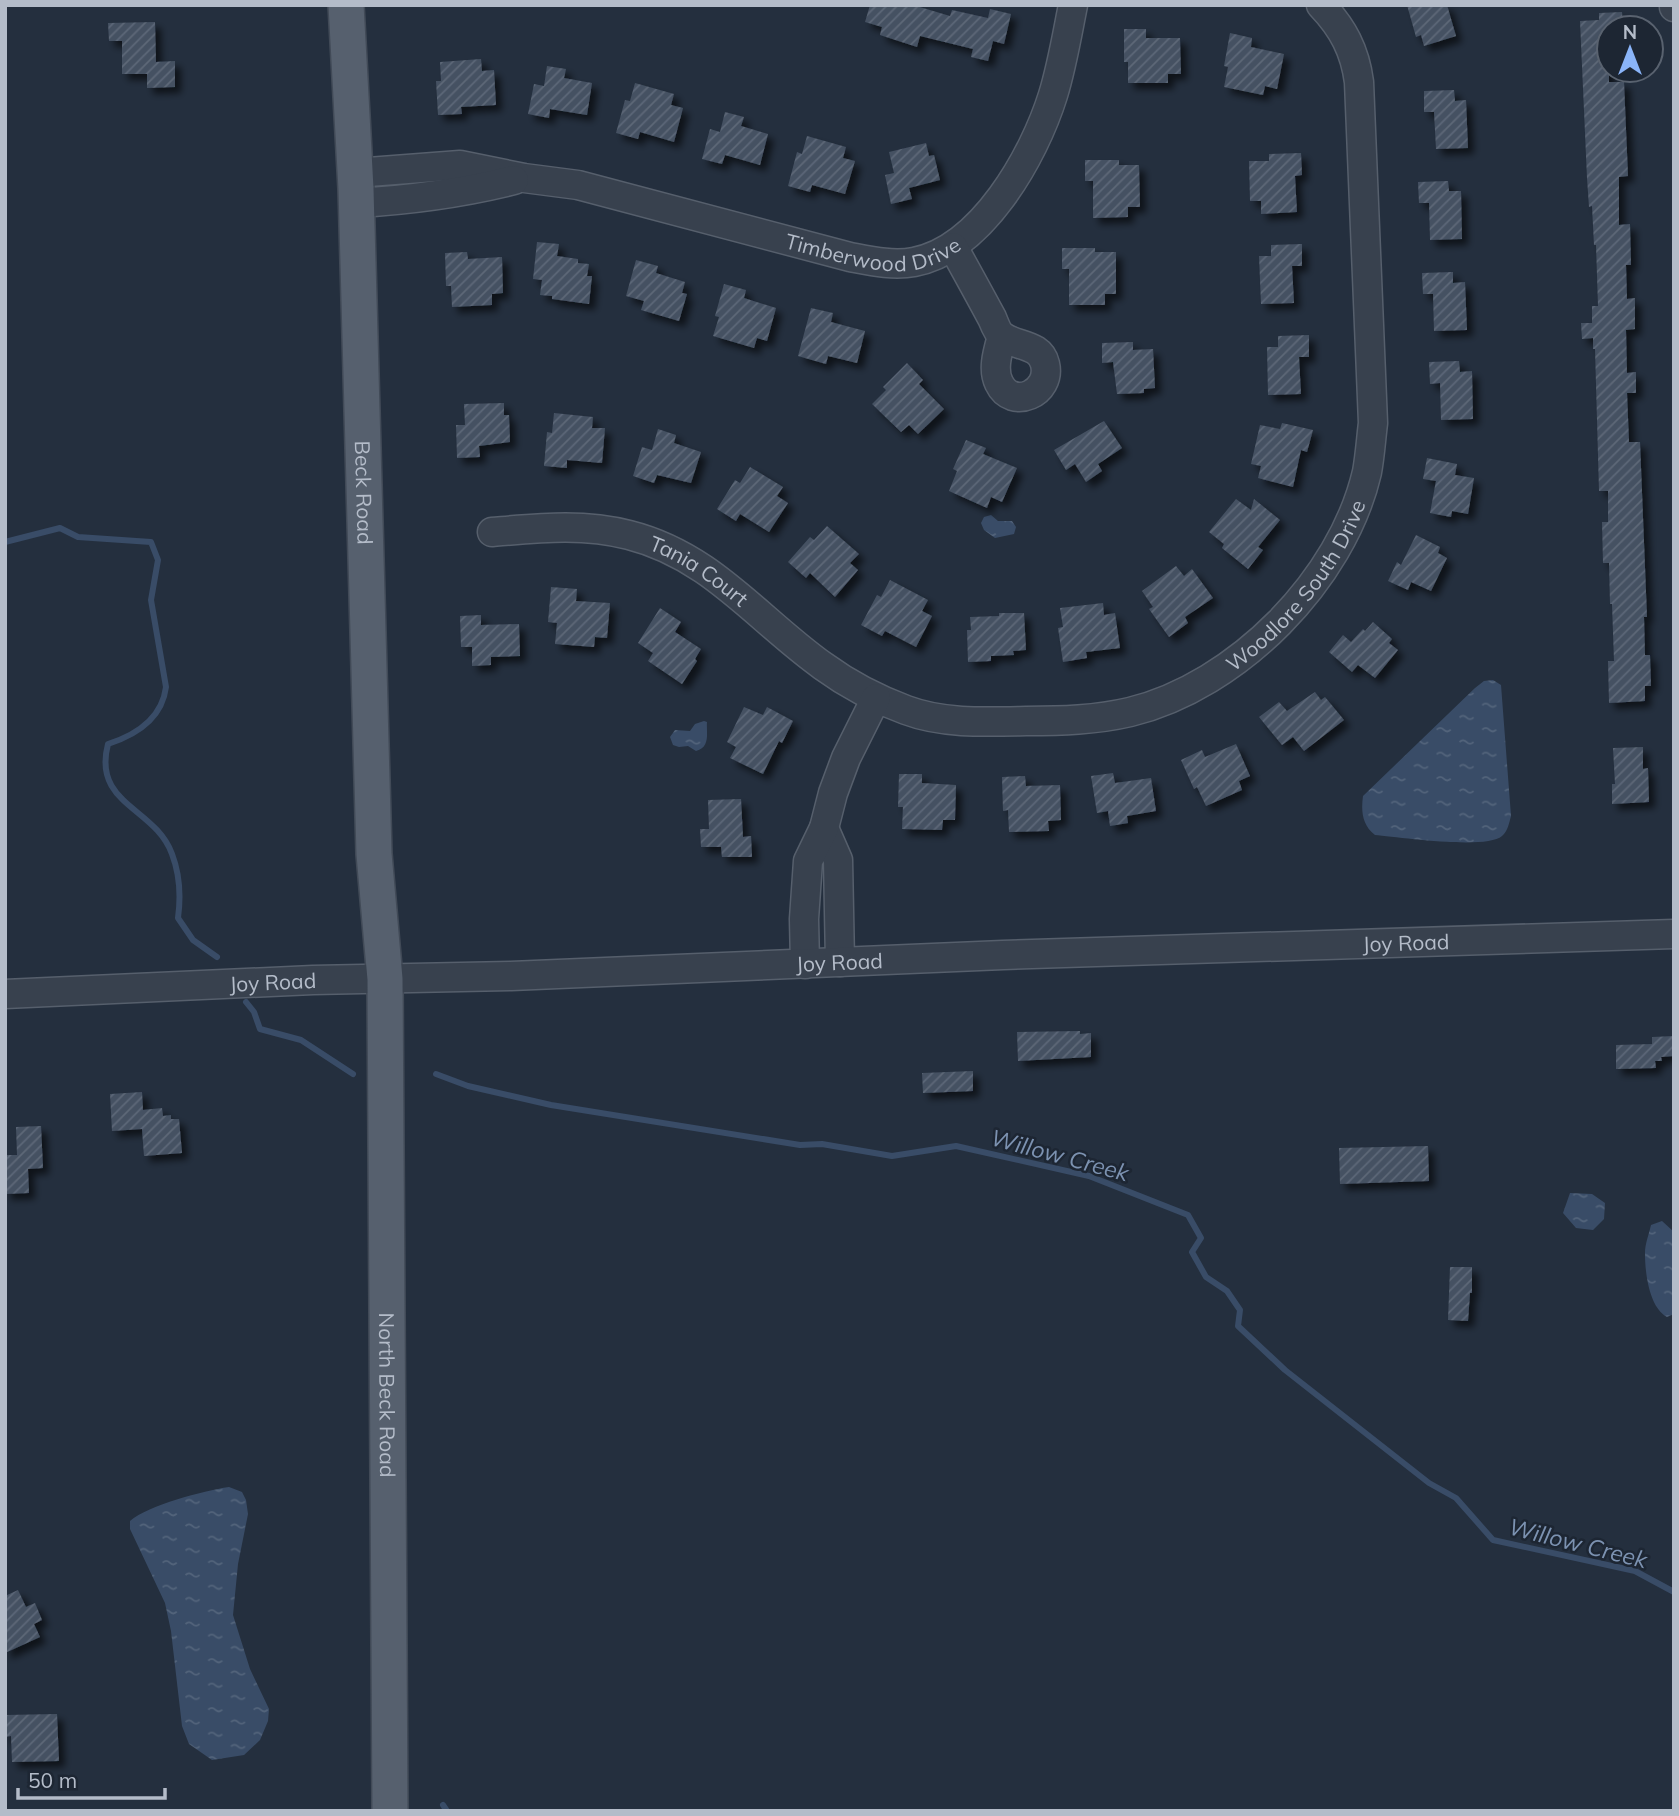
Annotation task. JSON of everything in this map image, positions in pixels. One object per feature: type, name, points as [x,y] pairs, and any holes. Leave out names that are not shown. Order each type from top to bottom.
[{"type":"main road","name":"Beck Road","points":[[346,5],[356,188],[374,854],[384,979]]},
{"type":"main road","name":"North Beck Road","points":[[384,979],[390,1811]]},
{"type":"street","name":"Timberwood Drive","points":[[356,188],[399,201],[467,191],[524,178],[578,185],[850,257],[881,263],[914,263],[937,256],[953,247],[983,219],[1006,190],[1039,131],[1053,95],[1073,5]]},
{"type":"street","name":"Woodlore South Drive","points":[[876,698],[909,711],[969,721],[1098,718],[1131,712],[1193,688],[1244,654],[1290,610],[1328,560],[1342,537],[1360,494],[1367,471],[1373,423],[1359,82],[1354,54],[1347,39],[1338,23],[1321,5]]},
{"type":"street","points":[[953,247],[1002,336]]},
{"type":"street","name":"Tania Court","points":[[492,532],[564,526],[595,528],[627,534],[674,551],[695,562],[744,599],[822,666],[876,698]]},
{"type":"street","points":[[805,964],[804,919],[808,861],[824,828],[846,758],[876,698]]},
{"type":"street","points":[[824,828],[838,860],[840,962]]},
{"type":"street","name":"Joy Road","points":[[5,994],[1003,955],[1674,934]]},
{"type":"water","points":[[991,515],[998,521],[1012,521],[1016,527],[1014,534],[995,538],[984,530],[981,523],[984,517]]},
{"type":"water","points":[[1493,680],[1501,685],[1511,816],[1504,834],[1493,840],[1479,842],[1375,835],[1367,827],[1363,817],[1363,796],[1475,688],[1484,681]]},
{"type":"water","points":[[707,722],[707,739],[701,749],[696,751],[688,746],[673,745],[670,737],[675,730],[690,731],[695,724]]},
{"type":"water","points":[[1570,1193],[1592,1194],[1605,1203],[1604,1219],[1593,1230],[1576,1228],[1563,1213]]},
{"type":"water","points":[[1662,1221],[1674,1232],[1674,1314],[1667,1317],[1652,1298],[1645,1261],[1651,1225]]},
{"type":"water","points":[[229,1487],[242,1492],[248,1514],[238,1564],[233,1615],[250,1669],[269,1709],[268,1721],[260,1740],[244,1755],[212,1760],[189,1744],[182,1726],[171,1631],[165,1603],[130,1529],[130,1521],[163,1504]]},
{"type":"building","points":[[870,5],[913,5],[950,16],[952,10],[988,18],[990,9],[1011,14],[1004,44],[993,41],[988,61],[971,57],[973,49],[920,36],[917,47],[880,35],[882,27],[865,22]]},
{"type":"building","points":[[1407,5],[1447,5],[1456,36],[1424,46],[1421,35],[1416,37]]},
{"type":"building","points":[[1622,12],[1622,14],[1599,14]]},
{"type":"building","points":[[1595,20],[1595,84],[1624,84],[1628,176],[1619,177],[1619,225],[1630,224],[1631,265],[1626,265],[1627,299],[1635,298],[1635,329],[1626,330],[1627,373],[1636,372],[1636,393],[1627,393],[1629,442],[1640,442],[1647,617],[1644,617],[1645,655],[1650,655],[1651,686],[1645,686],[1645,701],[1609,703],[1608,661],[1614,661],[1612,604],[1609,563],[1603,563],[1602,522],[1608,522],[1608,491],[1599,491],[1595,349],[1593,338],[1582,339],[1581,323],[1592,323],[1592,306],[1598,306],[1596,245],[1587,178],[1580,21]]},
{"type":"building","points":[[155,22],[156,62],[175,61],[175,87],[147,88],[147,74],[122,74],[122,41],[109,41],[108,23]]},
{"type":"building","points":[[1124,29],[1146,29],[1146,38],[1180,38],[1181,74],[1168,74],[1168,83],[1128,83],[1128,62],[1124,62]]},
{"type":"building","points":[[1230,33],[1252,38],[1251,47],[1284,54],[1277,89],[1265,86],[1263,95],[1224,87],[1228,67],[1224,66]]},
{"type":"building","points":[[481,59],[482,71],[494,70],[496,105],[461,107],[462,114],[438,115],[436,81],[441,81],[440,62]]},
{"type":"building","points":[[547,66],[566,69],[564,78],[592,83],[587,115],[550,109],[549,118],[528,114],[534,84],[544,86]]},
{"type":"building","points":[[635,83],[674,94],[671,105],[683,108],[674,142],[640,132],[638,139],[616,133],[625,100],[630,101]]},
{"type":"building","points":[[1454,90],[1455,101],[1466,100],[1468,148],[1436,149],[1434,112],[1424,112],[1424,91]]},
{"type":"building","points":[[725,112],[744,117],[741,126],[768,134],[760,165],[725,155],[722,164],[702,159],[710,129],[720,132]]},
{"type":"building","points":[[807,136],[846,147],[843,158],[855,161],[845,194],[812,185],[810,192],[788,186],[797,152],[802,154]]},
{"type":"building","points":[[926,143],[929,156],[934,155],[940,180],[909,188],[912,199],[891,204],[885,175],[894,173],[889,152]]},
{"type":"building","points":[[1301,153],[1302,175],[1295,176],[1297,212],[1261,214],[1261,201],[1250,201],[1249,161],[1269,161],[1269,154]]},
{"type":"building","points":[[1085,160],[1119,160],[1119,165],[1139,165],[1140,207],[1128,207],[1128,217],[1093,218],[1093,181],[1085,181]]},
{"type":"building","points":[[1448,181],[1449,191],[1461,191],[1462,239],[1430,240],[1429,203],[1419,203],[1418,182]]},
{"type":"building","points":[[537,242],[559,244],[557,256],[578,259],[578,263],[589,264],[587,276],[592,276],[589,304],[540,295],[542,280],[533,279]]},
{"type":"building","points":[[1302,244],[1302,266],[1292,266],[1294,303],[1261,304],[1259,256],[1271,256],[1271,245]]},
{"type":"building","points":[[1062,248],[1095,248],[1095,252],[1116,252],[1116,294],[1105,294],[1105,305],[1069,305],[1069,269],[1062,269]]},
{"type":"building","points":[[467,252],[468,259],[502,257],[503,293],[492,294],[492,305],[452,307],[451,286],[446,286],[445,253]]},
{"type":"building","points":[[636,260],[658,266],[656,273],[685,282],[682,293],[687,294],[679,321],[641,310],[644,301],[626,296]]},
{"type":"building","points":[[1453,272],[1453,283],[1465,282],[1467,330],[1434,331],[1433,294],[1423,294],[1422,273]]},
{"type":"building","points":[[724,284],[746,290],[744,298],[776,308],[767,341],[757,338],[754,348],[713,336],[719,317],[715,316]]},
{"type":"building","points":[[811,308],[833,313],[831,322],[865,331],[857,363],[828,356],[826,364],[798,356]]},
{"type":"building","points":[[1309,335],[1309,357],[1299,357],[1301,394],[1268,395],[1267,347],[1278,347],[1278,336]]},
{"type":"building","points":[[1133,342],[1133,350],[1153,349],[1155,388],[1144,389],[1144,393],[1117,394],[1113,362],[1102,363],[1102,343]]},
{"type":"building","points":[[1459,361],[1460,372],[1472,371],[1473,419],[1441,420],[1440,383],[1430,384],[1429,362]]},
{"type":"building","points":[[907,363],[923,380],[919,384],[944,409],[918,434],[909,425],[901,432],[872,404],[886,390],[883,387]]},
{"type":"building","points":[[504,403],[504,415],[509,415],[510,442],[479,446],[480,457],[457,458],[456,425],[465,425],[464,404]]},
{"type":"building","points":[[554,413],[593,417],[592,428],[605,428],[602,463],[567,460],[567,468],[544,466],[547,432],[552,433]]},
{"type":"building","points":[[1104,421],[1122,448],[1098,464],[1102,471],[1086,482],[1075,464],[1066,470],[1054,450]]},
{"type":"building","points":[[1282,423],[1313,430],[1307,452],[1301,450],[1293,487],[1258,478],[1261,466],[1251,464],[1260,425],[1280,429]]},
{"type":"building","points":[[658,429],[676,435],[674,443],[701,452],[691,483],[657,475],[654,483],[633,476],[642,447],[652,450]]},
{"type":"building","points":[[966,440],[986,448],[983,454],[1017,468],[1002,502],[991,497],[987,508],[949,491],[957,471],[953,469]]},
{"type":"building","points":[[1427,458],[1457,464],[1455,475],[1474,478],[1468,514],[1452,511],[1451,517],[1430,513],[1436,481],[1423,479]]},
{"type":"building","points":[[750,467],[783,487],[777,496],[788,503],[769,532],[740,514],[736,521],[717,509],[735,480],[740,483]]},
{"type":"building","points":[[1236,499],[1251,510],[1254,499],[1280,520],[1258,547],[1263,550],[1248,569],[1222,548],[1224,544],[1209,532]]},
{"type":"building","points":[[827,526],[859,554],[850,563],[858,570],[835,597],[810,573],[806,578],[788,562],[810,537],[814,540]]},
{"type":"building","points":[[1416,535],[1440,547],[1438,553],[1447,558],[1431,591],[1411,582],[1408,590],[1388,581],[1397,562],[1401,565]]},
{"type":"building","points":[[1176,566],[1184,576],[1192,569],[1213,598],[1185,617],[1188,623],[1169,637],[1149,609],[1153,607],[1142,591]]},
{"type":"building","points":[[890,580],[928,600],[922,611],[932,616],[916,647],[885,631],[882,636],[861,625],[877,595],[881,597]]},
{"type":"building","points":[[551,587],[577,589],[576,601],[610,603],[607,638],[595,637],[594,647],[555,644],[557,623],[548,622]]},
{"type":"building","points":[[1103,603],[1104,615],[1115,613],[1120,648],[1086,652],[1087,658],[1063,662],[1058,628],[1063,627],[1060,608]]},
{"type":"building","points":[[660,608],[681,622],[675,632],[701,649],[695,659],[697,661],[682,684],[648,661],[653,653],[638,643]]},
{"type":"building","points":[[999,613],[1024,613],[1026,650],[1013,651],[1014,655],[991,656],[991,661],[968,662],[967,630],[971,630],[970,617],[999,616]]},
{"type":"building","points":[[481,615],[481,625],[519,624],[520,656],[491,657],[491,665],[472,666],[472,647],[461,647],[460,616]]},
{"type":"building","points":[[1373,622],[1392,639],[1389,643],[1398,650],[1375,678],[1358,665],[1352,672],[1329,652],[1343,635],[1351,642]]},
{"type":"building","points":[[1315,692],[1321,700],[1325,697],[1344,720],[1304,751],[1293,737],[1282,745],[1259,717],[1279,702],[1287,711]]},
{"type":"building","points":[[744,707],[763,715],[767,707],[793,721],[782,743],[779,741],[763,774],[730,758],[736,747],[727,742]]},
{"type":"building","points":[[1236,744],[1250,776],[1239,781],[1242,790],[1206,806],[1197,787],[1194,789],[1181,760],[1202,750],[1205,757]]},
{"type":"building","points":[[1643,747],[1643,769],[1648,768],[1649,802],[1612,804],[1612,784],[1615,784],[1613,748]]},
{"type":"building","points":[[1113,773],[1115,783],[1151,778],[1156,811],[1127,816],[1128,823],[1110,826],[1108,811],[1097,813],[1091,776]]},
{"type":"building","points":[[899,774],[922,774],[922,783],[956,785],[955,820],[943,820],[942,830],[902,829],[903,807],[898,807]]},
{"type":"building","points":[[1025,776],[1026,786],[1060,785],[1061,820],[1048,821],[1049,831],[1009,832],[1008,810],[1003,811],[1002,777]]},
{"type":"building","points":[[741,799],[743,837],[751,836],[752,857],[722,857],[721,847],[701,847],[700,829],[709,829],[708,800]]},
{"type":"building","points":[[1080,1031],[1080,1034],[1091,1033],[1091,1057],[1018,1061],[1017,1032]]},
{"type":"building","points":[[1674,1036],[1674,1056],[1661,1057],[1662,1061],[1655,1061],[1656,1068],[1616,1069],[1616,1045],[1652,1044],[1652,1037]]},
{"type":"building","points":[[973,1071],[973,1091],[923,1093],[922,1073]]},
{"type":"building","points":[[142,1092],[143,1110],[162,1108],[163,1116],[171,1115],[171,1119],[179,1119],[182,1153],[144,1156],[142,1129],[112,1131],[110,1094]]},
{"type":"building","points":[[41,1126],[43,1168],[28,1169],[29,1193],[5,1194],[5,1155],[17,1155],[16,1127]]},
{"type":"building","points":[[1428,1146],[1429,1181],[1340,1184],[1339,1148]]},
{"type":"building","points":[[1450,1267],[1472,1267],[1468,1321],[1448,1320]]},
{"type":"building","points":[[18,1590],[26,1607],[35,1603],[42,1620],[34,1624],[40,1637],[5,1653],[5,1596]]},
{"type":"building","points":[[57,1714],[59,1761],[12,1762],[11,1736],[5,1737],[5,1715]]},
{"type":"waterway","name":"Willow Creek","points":[[5,542],[60,528],[78,537],[151,542],[158,560],[151,600],[166,687],[164,698],[146,724],[128,736],[108,744],[105,764],[109,780],[117,793],[164,838],[172,854],[179,886],[178,918],[193,940],[217,957]]},
{"type":"waterway","name":"Willow Creek","points":[[246,1002],[254,1012],[260,1029],[301,1040],[353,1074]]},
{"type":"waterway","name":"Willow Creek","points":[[436,1074],[468,1086],[551,1105],[800,1145],[822,1144],[892,1156],[956,1146],[1089,1176],[1188,1215],[1201,1238],[1192,1252],[1206,1277],[1227,1291],[1240,1310],[1238,1326],[1285,1370],[1429,1483],[1456,1498],[1493,1540],[1635,1571],[1674,1592]]},
{"type":"waterway","points":[[443,1805],[447,1811]]}]
